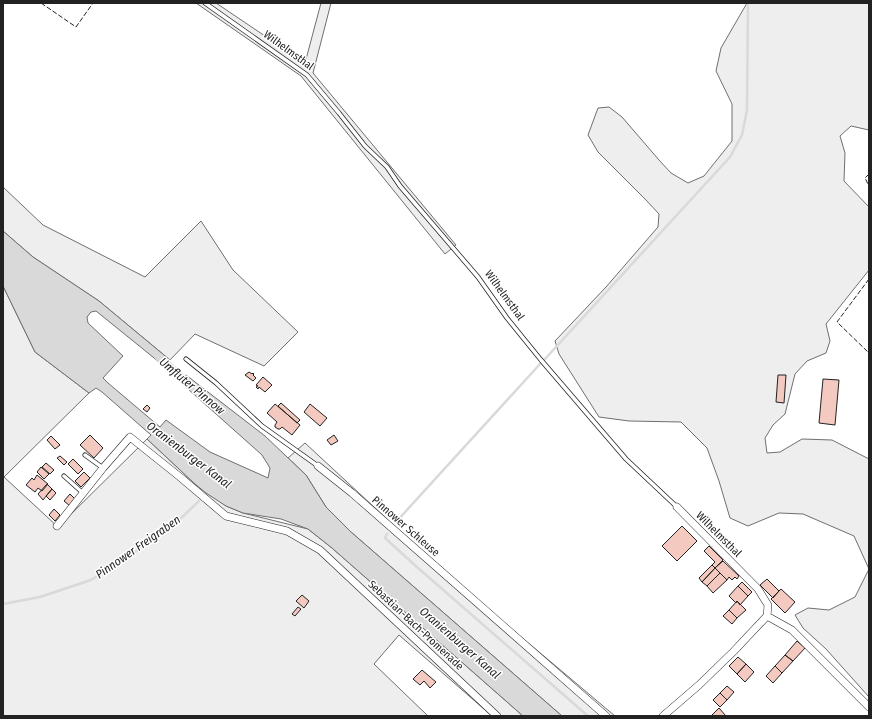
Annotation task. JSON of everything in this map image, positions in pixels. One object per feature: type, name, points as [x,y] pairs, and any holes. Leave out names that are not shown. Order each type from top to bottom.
[{"type":"street","name":"Sebastian-Bach-Promenade","points":[[103,468],[130,437],[226,516],[287,531],[320,550],[497,716]]},
{"type":"street","name":"Pinnower Schleuse","points":[[318,466],[352,493],[606,716]]},
{"type":"street","points":[[57,526],[103,468]]},
{"type":"street","name":"Wilhelmsthal","points":[[677,507],[758,589],[768,605],[768,616]]},
{"type":"street","points":[[663,716],[704,680],[768,616],[792,630],[869,707]]},
{"type":"lane","name":"Wilhelmsthal","points":[[205,3],[307,75],[365,146],[387,167],[400,186],[478,277],[541,360],[626,459],[677,507]]},
{"type":"lane","name":"Pinnower Schleuse","points":[[186,359],[216,383],[262,426],[318,466]]},
{"type":"lane","points":[[84,455],[103,468]]},
{"type":"lane","points":[[64,476],[83,493]]},
{"type":"shaded area","points":[[196,3],[216,3],[305,63],[321,3],[331,3],[313,73],[456,245],[445,254],[301,76]]},
{"type":"shaded area","points":[[747,3],[869,3],[869,130],[851,126],[840,136],[845,153],[844,181],[869,207],[869,270],[826,324],[830,341],[826,353],[807,361],[795,374],[785,414],[773,425],[765,438],[767,453],[780,452],[802,439],[832,440],[869,459],[869,569],[854,536],[803,514],[779,513],[748,526],[730,518],[707,448],[681,422],[629,421],[599,417],[559,354],[555,341],[606,287],[658,227],[659,214],[598,152],[588,135],[598,108],[609,107],[622,117],[671,173],[688,183],[704,176],[732,141],[732,104],[716,71],[721,48]]},
{"type":"shaded area","points":[[3,187],[43,225],[145,277],[201,221],[233,270],[298,332],[264,366],[195,334],[170,360],[99,301],[33,257],[3,231]]},
{"type":"shaded area","points":[[3,286],[35,352],[89,393],[4,477],[58,527],[147,439],[195,484],[226,506],[243,513],[308,529],[332,548],[523,716],[492,716],[399,635],[374,664],[428,716],[3,716]]},
{"type":"shaded area","points":[[305,443],[387,519],[399,534],[615,716],[562,716],[351,532],[326,507],[306,475],[288,458]]},
{"type":"shaded area","points":[[869,569],[869,697],[826,649],[803,628],[795,615],[808,608],[829,610],[855,597]]},
{"type":"water","name":"Oranienburger Kanal","points":[[3,231],[33,257],[99,301],[170,360],[164,366],[96,311],[91,312],[87,317],[88,323],[123,356],[103,378],[108,383],[160,427],[166,420],[210,452],[268,478],[270,468],[262,455],[179,381],[186,375],[265,436],[306,475],[326,507],[351,532],[562,716],[523,716],[332,548],[308,529],[281,519],[243,513],[226,506],[195,484],[147,439],[151,435],[102,392],[96,388],[89,393],[35,352],[3,286]]},
{"type":"building","points":[[249,372],[252,374],[253,373],[256,378],[253,381],[245,375]]},
{"type":"building","points":[[778,375],[786,375],[784,403],[776,402]]},
{"type":"building","points":[[263,377],[272,385],[265,392],[259,387],[258,389],[256,387]]},
{"type":"building","points":[[823,379],[839,380],[835,425],[819,423]]},
{"type":"building","points":[[281,403],[300,420],[297,423],[278,406]]},
{"type":"building","points":[[275,404],[300,425],[292,435],[282,427],[278,429],[275,427],[277,422],[267,413]]},
{"type":"building","points":[[310,404],[327,418],[320,426],[304,412]]},
{"type":"building","points":[[147,405],[150,408],[147,412],[143,409]]},
{"type":"building","points":[[90,435],[103,448],[94,458],[80,445]]},
{"type":"building","points":[[334,435],[338,441],[331,445],[327,440]]},
{"type":"building","points":[[51,436],[60,445],[55,449],[47,440]]},
{"type":"building","points":[[60,456],[67,462],[64,465],[57,458]]},
{"type":"building","points":[[73,459],[83,469],[78,474],[68,464]]},
{"type":"building","points":[[46,463],[54,470],[50,474],[42,467]]},
{"type":"building","points":[[41,467],[49,474],[44,479],[37,472]]},
{"type":"building","points":[[84,472],[90,478],[81,487],[75,481]]},
{"type":"building","points":[[37,475],[48,484],[42,491],[38,488],[35,492],[26,485],[32,478],[34,480]]},
{"type":"building","points":[[47,484],[52,489],[43,500],[38,494]]},
{"type":"building","points":[[52,489],[56,493],[50,500],[46,496]]},
{"type":"building","points":[[70,494],[75,499],[70,506],[64,501]]},
{"type":"building","points":[[54,509],[60,515],[55,521],[49,515]]},
{"type":"building","points":[[682,526],[697,541],[677,561],[662,546]]},
{"type":"building","points":[[709,546],[723,560],[715,568],[712,565],[715,562],[704,551]]},
{"type":"building","points":[[723,561],[739,576],[737,579],[735,577],[732,580],[729,577],[727,580],[715,568]]},
{"type":"building","points":[[712,565],[715,568],[702,582],[699,578]]},
{"type":"building","points":[[715,568],[720,573],[707,586],[702,582]]},
{"type":"building","points":[[720,573],[727,580],[713,593],[707,586]]},
{"type":"building","points":[[767,579],[779,591],[773,598],[760,585]]},
{"type":"building","points":[[742,582],[752,592],[748,596],[738,586]]},
{"type":"building","points":[[738,586],[748,596],[740,605],[729,596]]},
{"type":"building","points":[[781,589],[795,602],[785,613],[771,599]]},
{"type":"building","points":[[302,595],[309,601],[304,608],[296,601]]},
{"type":"building","points":[[737,601],[746,610],[737,618],[729,610]]},
{"type":"building","points":[[298,607],[301,609],[295,616],[292,614]]},
{"type":"building","points":[[729,610],[737,618],[732,624],[723,616]]},
{"type":"building","points":[[797,641],[805,648],[793,661],[785,655]]},
{"type":"building","points":[[785,655],[793,661],[782,673],[775,666]]},
{"type":"building","points":[[738,657],[746,664],[737,674],[729,666]]},
{"type":"building","points":[[746,664],[754,672],[745,682],[737,674]]},
{"type":"building","points":[[775,666],[782,673],[773,683],[766,676]]},
{"type":"building","points":[[422,670],[436,682],[430,688],[424,681],[420,685],[413,679]]},
{"type":"building","points":[[727,686],[734,692],[727,700],[720,693]]},
{"type":"building","points":[[720,693],[727,700],[720,707],[713,700]]},
{"type":"building","points":[[719,708],[726,716],[711,716]]},
{"type":"waterway","points":[[545,359],[730,157],[742,135],[747,110],[748,3]]},
{"type":"waterway","name":"Umfluter Pinnow","points":[[159,357],[190,385]]},
{"type":"waterway","points":[[396,522],[540,364]]},
{"type":"waterway","name":"Pinnower Freigraben","points":[[3,604],[40,597],[91,580],[138,550],[178,521],[199,501]]},
{"type":"waterway","points":[[387,534],[385,538],[418,568],[588,716]]},
{"type":"fence","points":[[41,3],[76,27],[93,3]]},
{"type":"fence","points":[[869,174],[865,178],[869,186]]},
{"type":"fence","points":[[869,279],[837,322],[869,353]]}]
